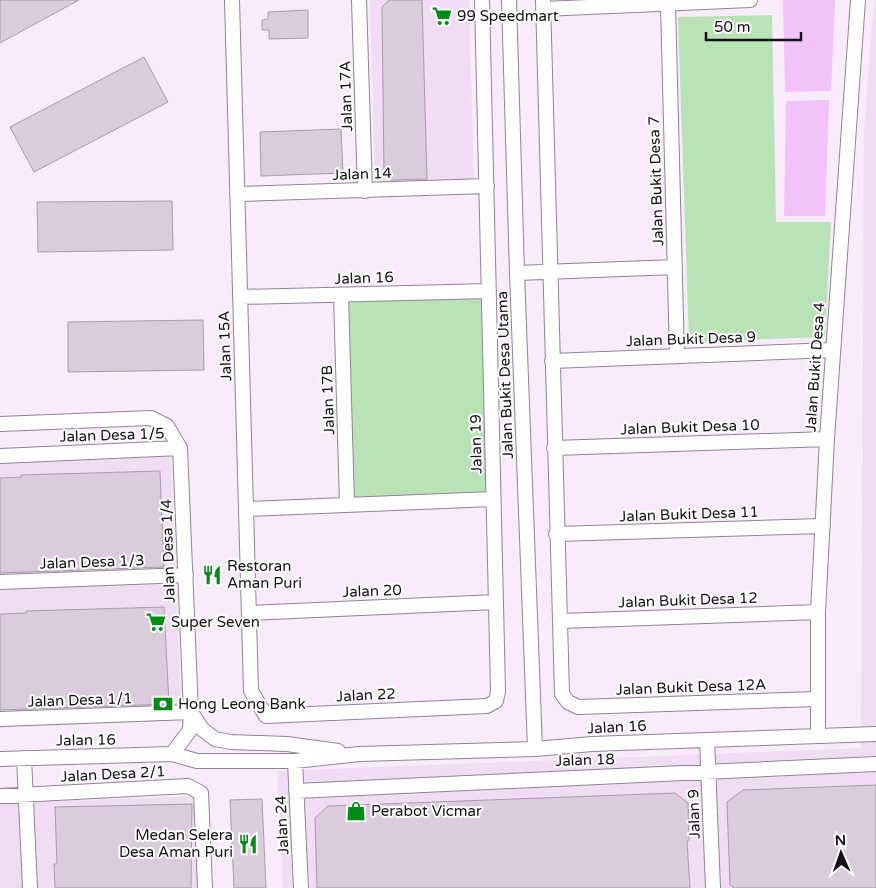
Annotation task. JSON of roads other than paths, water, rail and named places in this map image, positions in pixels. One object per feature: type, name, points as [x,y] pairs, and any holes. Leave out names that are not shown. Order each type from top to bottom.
[{"type":"street","name":"Jalan 15A","points":[[232,0],[251,691]]},
{"type":"street","name":"Jalan 17A","points":[[359,0],[364,191]]},
{"type":"street","name":"Jalan 19","points":[[482,0],[498,692],[496,701]]},
{"type":"street","name":"Jalan Bukit Desa Utama","points":[[509,0],[517,274],[536,749]]},
{"type":"street","points":[[560,621],[556,534],[543,4],[668,4],[750,0]]},
{"type":"street","name":"Jalan Bukit Desa 4","points":[[818,736],[818,612],[824,526],[827,439],[858,0]]},
{"type":"street","name":"Jalan Bukit Desa 7","points":[[668,4],[677,356]]},
{"type":"street","name":"Jalan 14","points":[[237,194],[487,186]]},
{"type":"street","points":[[517,274],[675,267]]},
{"type":"street","name":"Jalan 16","points":[[240,298],[489,291]]},
{"type":"street","name":"Jalan 17B","points":[[341,295],[347,505]]},
{"type":"street","name":"Jalan Bukit Desa 9","points":[[552,361],[832,350]]},
{"type":"street","name":"Jalan Desa 1/5","points":[[0,424],[151,418],[167,426],[180,448],[0,456]]},
{"type":"street","name":"Jalan Bukit Desa 10","points":[[554,448],[827,439]]},
{"type":"street","name":"Jalan Desa 1/4","points":[[180,448],[191,712]]},
{"type":"street","points":[[246,508],[494,500]]},
{"type":"street","name":"Jalan Bukit Desa 11","points":[[556,534],[824,526]]},
{"type":"street","name":"Jalan Desa 1/3","points":[[0,582],[186,575]]},
{"type":"street","name":"Jalan 20","points":[[249,612],[496,602]]},
{"type":"street","name":"Jalan Bukit Desa 12","points":[[560,621],[818,612]]},
{"type":"street","name":"Jalan Bukit Desa 12A","points":[[560,621],[560,684],[562,694],[568,702],[578,707],[817,699]]},
{"type":"street","name":"Jalan 22","points":[[251,691],[266,716],[487,706],[496,701]]},
{"type":"street","points":[[172,754],[190,730],[191,712]]},
{"type":"street","name":"Jalan 16","points":[[191,712],[202,729],[215,739],[231,742],[287,744],[360,754]]},
{"type":"street","name":"Jalan Desa 1/1","points":[[0,719],[191,712]]},
{"type":"street","name":"Jalan 16","points":[[0,759],[172,754],[197,761],[295,761],[360,754],[536,749],[592,744],[876,734]]},
{"type":"street","name":"Jalan 9","points":[[707,740],[713,888]]},
{"type":"street","points":[[24,758],[30,888]]},
{"type":"street","name":"Jalan 24","points":[[295,761],[301,888]]},
{"type":"street","name":"Jalan 18","points":[[296,791],[876,764]]},
{"type":"street","name":"Jalan Desa 2/1","points":[[0,796],[188,786],[201,793],[205,888]]},
{"type":"place","name":"99 Speedmart","points":[[442,16]]},
{"type":"place","name":"Restoran Aman Puri","points":[[212,575]]},
{"type":"place","name":"Super Seven","points":[[156,622]]},
{"type":"place","name":"Hong Leong Bank","points":[[163,704]]},
{"type":"place","name":"Perabot Vicmar","points":[[356,811]]},
{"type":"place","name":"Medan Selera Desa Aman Puri","points":[[248,844]]}]
